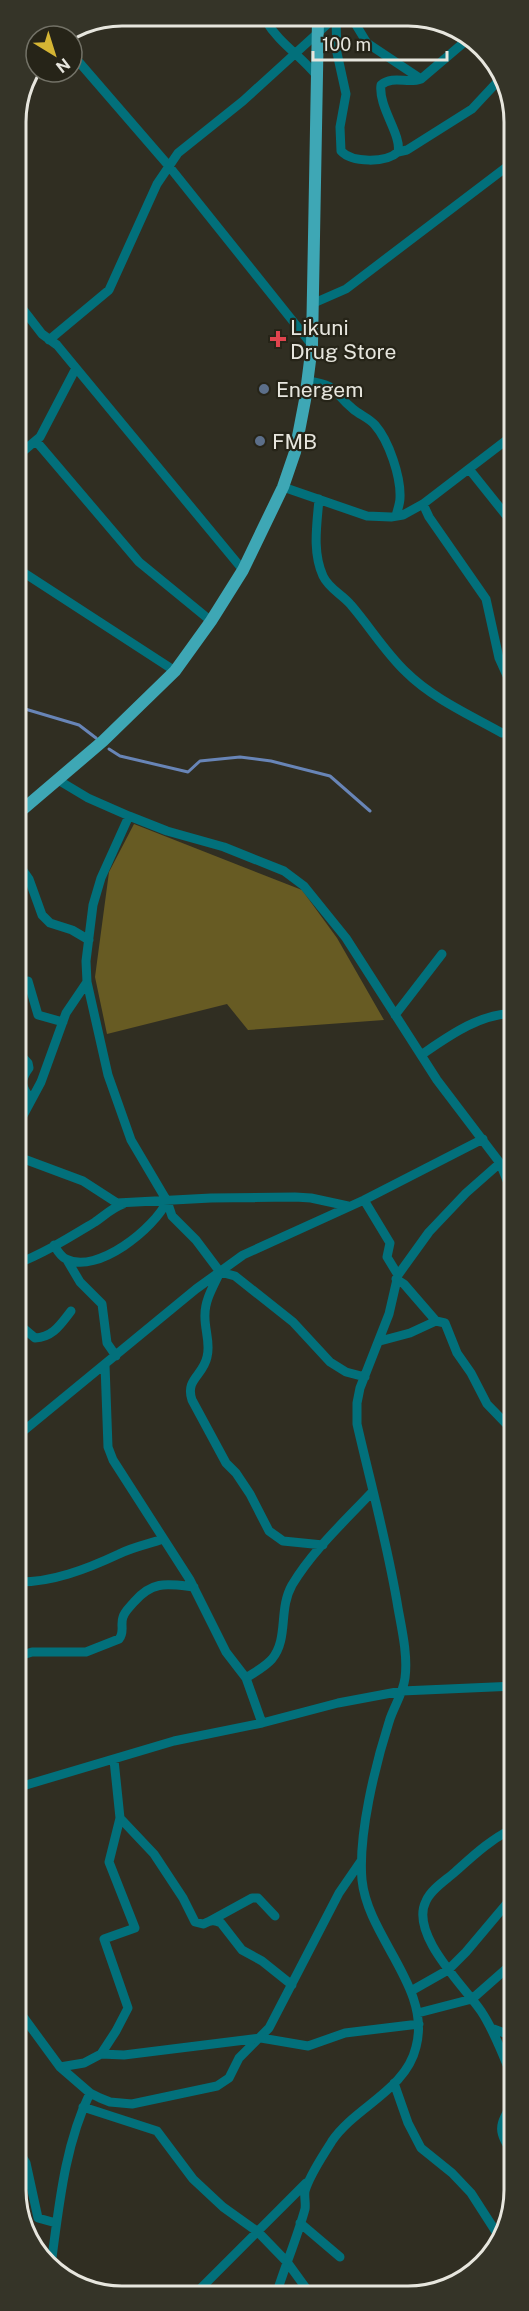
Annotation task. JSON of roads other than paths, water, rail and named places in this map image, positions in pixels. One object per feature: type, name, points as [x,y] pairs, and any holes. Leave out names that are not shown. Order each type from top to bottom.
[{"type":"main road","points":[[26,807],[103,741],[175,671],[211,621],[243,570],[283,487],[294,452],[308,381],[312,345],[318,26]]},
{"type":"street","points":[[270,26],[287,48],[295,52],[317,76]]},
{"type":"street","points":[[49,340],[107,293],[168,165],[178,153],[243,101],[295,52],[318,26]]},
{"type":"street","points":[[335,26],[337,53],[346,94],[340,127],[341,151],[352,159],[389,158],[398,152],[407,150],[472,109],[496,84]]},
{"type":"street","points":[[357,26],[367,43],[421,79]]},
{"type":"street","points":[[398,152],[398,142],[380,91],[381,85],[392,80],[421,79],[463,43]]},
{"type":"street","points":[[84,68],[168,165],[312,345]]},
{"type":"street","points":[[314,303],[346,289],[504,169]]},
{"type":"street","points":[[26,312],[49,340],[57,345],[243,570]]},
{"type":"street","points":[[26,449],[44,431],[53,408],[76,368]]},
{"type":"street","points":[[308,381],[328,384],[354,411],[366,417],[376,426],[388,443],[399,484],[400,500],[396,516]]},
{"type":"street","points":[[36,441],[139,562],[211,621]]},
{"type":"street","points":[[283,487],[367,516],[396,516],[414,510],[423,504],[504,442]]},
{"type":"street","points":[[470,469],[504,512]]},
{"type":"street","points":[[319,499],[316,540],[324,578],[351,605],[407,674],[423,687],[502,733]]},
{"type":"street","points":[[423,504],[429,517],[486,599],[499,658],[504,668]]},
{"type":"street","points":[[26,574],[175,671]]},
{"type":"street","points":[[58,780],[88,798],[129,816],[167,831],[224,847],[284,871],[304,886],[346,938],[437,1080],[503,1163]]},
{"type":"street","points":[[129,816],[101,878],[93,905],[87,982],[108,1075],[131,1140],[167,1202],[172,1216],[196,1240],[220,1272],[235,1276],[293,1322],[330,1362],[346,1372],[365,1377]]},
{"type":"street","points":[[26,875],[42,915],[50,923],[72,930],[89,940]]},
{"type":"street","points":[[395,1014],[442,954]]},
{"type":"street","points":[[26,982],[28,981],[38,1015],[63,1022]]},
{"type":"street","points":[[26,1109],[41,1082],[66,1013],[87,982]]},
{"type":"street","points":[[421,1055],[467,1026],[504,1015]]},
{"type":"street","points":[[26,1091],[31,1099]]},
{"type":"street","points":[[26,1429],[196,1289],[243,1255],[363,1200],[483,1139]]},
{"type":"street","points":[[26,1160],[82,1181],[111,1201],[123,1204],[211,1198],[295,1197],[348,1206]]},
{"type":"street","points":[[279,2286],[300,2223],[305,2206],[306,2190],[311,2177],[339,2132],[394,2083],[413,2057],[419,2035],[418,2013],[411,1990],[369,1909],[363,1883],[361,1861],[372,1782],[392,1712],[402,1691],[406,1667],[389,1552],[356,1413],[357,1403],[389,1314],[397,1277],[429,1232],[466,1193],[503,1168]]},
{"type":"street","points":[[363,1200],[390,1243],[387,1257],[397,1277],[436,1321]]},
{"type":"street","points":[[67,1260],[83,1262],[98,1259],[126,1244],[152,1224],[167,1202]]},
{"type":"street","points":[[26,1259],[123,1204]]},
{"type":"street","points":[[54,1245],[60,1255],[67,1260],[80,1282],[102,1304],[107,1343],[116,1356]]},
{"type":"street","points":[[220,1272],[207,1299],[204,1314],[208,1344],[207,1358],[200,1373],[190,1384],[192,1400],[226,1463],[250,1494],[269,1531],[283,1541],[323,1545]]},
{"type":"street","points":[[26,1330],[35,1338],[46,1337],[58,1329],[71,1311]]},
{"type":"street","points":[[380,1341],[410,1333],[436,1321],[446,1323],[460,1358],[471,1373],[487,1404],[503,1422]]},
{"type":"street","points":[[105,1365],[108,1447],[117,1467],[194,1587],[226,1652],[246,1678],[262,1723]]},
{"type":"street","points":[[246,1678],[263,1667],[276,1653],[281,1641],[283,1612],[291,1588],[305,1564],[373,1491]]},
{"type":"street","points":[[26,1582],[37,1582],[90,1567],[163,1539]]},
{"type":"street","points":[[26,1654],[32,1652],[86,1652],[119,1639],[123,1630],[122,1620],[125,1613],[149,1588],[165,1584],[194,1587]]},
{"type":"street","points":[[26,1785],[174,1741],[262,1723],[338,1703],[402,1691],[503,1686]]},
{"type":"street","points":[[101,2054],[128,2008],[104,1939],[135,1928],[109,1862],[120,1818],[114,1760]]},
{"type":"street","points":[[120,1818],[154,1854],[183,1898],[195,1922],[203,1924],[252,1898],[258,1898],[275,1917]]},
{"type":"street","points":[[503,1833],[494,1838],[426,1899],[423,1910],[424,1924],[429,1938],[448,1971],[472,1999],[491,2028],[503,2056]]},
{"type":"street","points":[[26,2021],[60,2067],[90,2093],[110,2102],[132,2104],[217,2086],[229,2078],[240,2058],[269,2028],[339,1893],[361,1861]]},
{"type":"street","points":[[411,1990],[448,1971],[503,1908]]},
{"type":"street","points":[[210,1920],[220,1923],[242,1950],[262,1961],[292,1985]]},
{"type":"street","points":[[418,2013],[472,1999],[503,1972]]},
{"type":"street","points":[[60,2067],[84,2062],[101,2054],[124,2055],[261,2038],[308,2046],[345,2033],[419,2024]]},
{"type":"street","points":[[491,2028],[503,2033]]},
{"type":"street","points":[[394,2083],[408,2123],[421,2148],[452,2173],[471,2193],[495,2229]]},
{"type":"street","points":[[52,2256],[63,2172],[83,2107],[90,2093]]},
{"type":"street","points":[[83,2107],[157,2132],[193,2179],[223,2206],[258,2232],[304,2286]]},
{"type":"street","points":[[503,2118],[500,2126],[503,2137]]},
{"type":"street","points":[[26,2163],[38,2218],[56,2223]]},
{"type":"street","points":[[203,2286],[311,2177]]},
{"type":"street","points":[[300,2223],[340,2257]]},
{"type":"waterway","points":[[26,709],[79,725],[96,738]]},
{"type":"waterway","points":[[109,749],[120,756],[188,772],[200,761],[240,757],[271,761],[330,776],[370,811]]},
{"type":"place","name":"Likuni Drug Store","points":[[278,339]]},
{"type":"place","name":"Energem","points":[[264,389]]},
{"type":"place","name":"FMB","points":[[260,441]]}]
